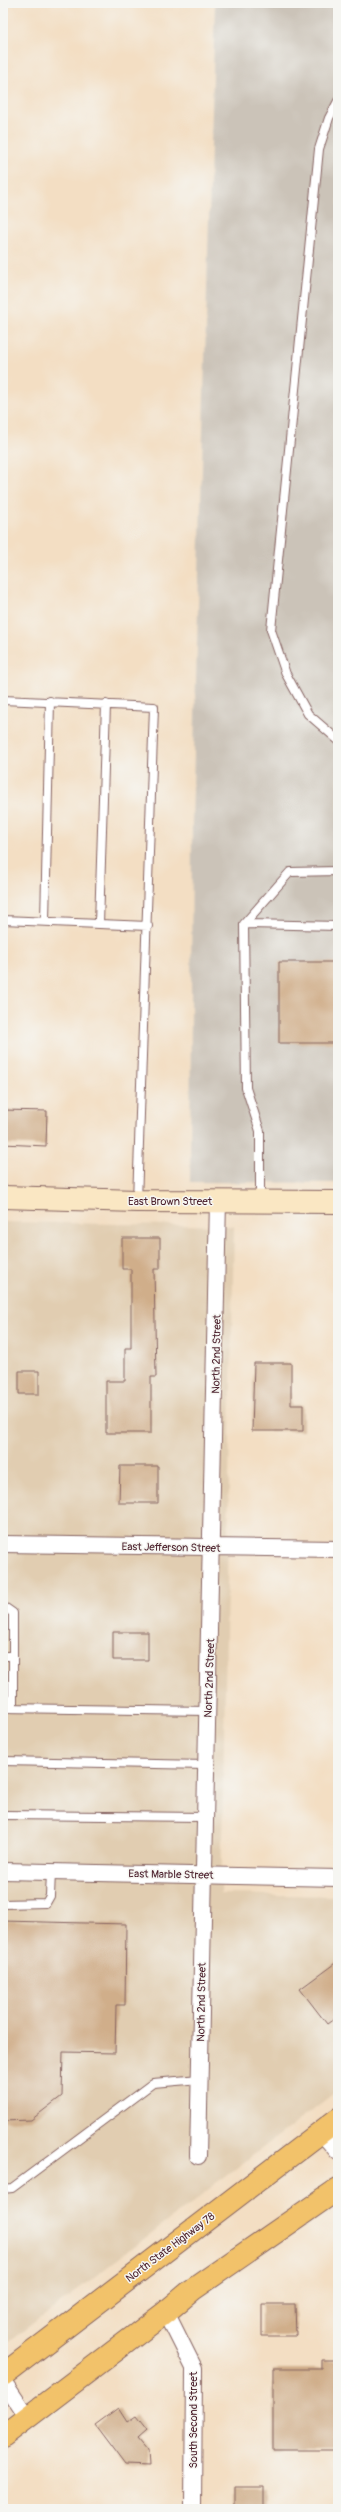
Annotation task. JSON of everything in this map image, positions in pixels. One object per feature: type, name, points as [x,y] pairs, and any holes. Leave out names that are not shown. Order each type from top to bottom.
[{"type":"main road","name":"East Brown Street","points":[[3,1197],[137,1201],[218,1200],[338,1202]]},
{"type":"main road","name":"North State Highway 78","points":[[3,2375],[338,2119]]},
{"type":"main road","points":[[3,2436],[166,2312],[192,2290],[338,2189]]},
{"type":"street","name":"North 2nd Street","points":[[198,2156],[203,1875],[212,1547],[218,1200]]},
{"type":"street","name":"East Jefferson Street","points":[[3,1544],[338,1549]]},
{"type":"street","name":"East Marble Street","points":[[3,1871],[338,1878]]},
{"type":"street","points":[[321,2132],[338,2152]]},
{"type":"street","name":"South Second Street","points":[[166,2312],[194,2368],[193,2509]]},
{"type":"street","points":[[3,2381],[28,2417]]},
{"type":"lane","points":[[338,101],[329,118],[319,149],[271,630],[286,674],[308,714],[338,740]]},
{"type":"lane","points":[[3,700],[154,707],[148,926],[137,1201]]},
{"type":"lane","points":[[45,921],[50,701]]},
{"type":"lane","points":[[99,924],[106,704]]},
{"type":"lane","points":[[260,1201],[260,1131],[246,1088],[244,924],[290,872],[338,871]]},
{"type":"lane","points":[[3,920],[148,926]]},
{"type":"lane","points":[[244,924],[338,926]]},
{"type":"lane","points":[[3,1606],[12,1613],[13,1708]]},
{"type":"lane","points":[[3,1656],[13,1656]]},
{"type":"lane","points":[[3,1708],[208,1711]]},
{"type":"lane","points":[[3,1762],[206,1765]]},
{"type":"lane","points":[[3,1815],[205,1817]]},
{"type":"lane","points":[[3,1904],[46,1903],[50,1896],[51,1872]]},
{"type":"lane","points":[[3,2189],[12,2188],[153,2083],[200,2079]]},
{"type":"shaded area","points":[[215,3],[338,3],[338,1183],[190,1182],[192,823]]},
{"type":"shaded area","points":[[3,1222],[234,1226],[221,1894],[338,1896],[338,2090],[3,2347]]},
{"type":"building","points":[[279,962],[338,962],[338,1043],[279,1043]]},
{"type":"building","points":[[3,1110],[47,1111],[46,1146],[3,1144]]},
{"type":"building","points":[[122,1238],[160,1238],[160,1269],[154,1269],[156,1377],[151,1377],[151,1433],[106,1433],[106,1381],[125,1381],[125,1348],[131,1348],[131,1269],[122,1269]]},
{"type":"building","points":[[254,1363],[291,1363],[291,1405],[303,1405],[303,1431],[252,1431]]},
{"type":"building","points":[[19,1371],[39,1371],[39,1394],[19,1394]]},
{"type":"building","points":[[120,1466],[158,1466],[158,1503],[119,1503]]},
{"type":"building","points":[[113,1632],[148,1632],[148,1660],[113,1660]]},
{"type":"building","points":[[3,1921],[126,1924],[125,2005],[116,2005],[115,2053],[63,2052],[62,2096],[31,2120],[3,2121]]},
{"type":"building","points":[[338,1961],[338,2016],[327,2024],[300,1989]]},
{"type":"building","points":[[262,2304],[295,2304],[296,2336],[262,2336]]},
{"type":"building","points":[[322,2360],[338,2360],[338,2450],[273,2450],[273,2369],[322,2369]]},
{"type":"building","points":[[118,2408],[127,2422],[136,2416],[147,2430],[138,2438],[148,2450],[149,2466],[125,2465],[95,2425]]},
{"type":"building","points":[[234,2487],[264,2487],[264,2509],[234,2509]]}]
